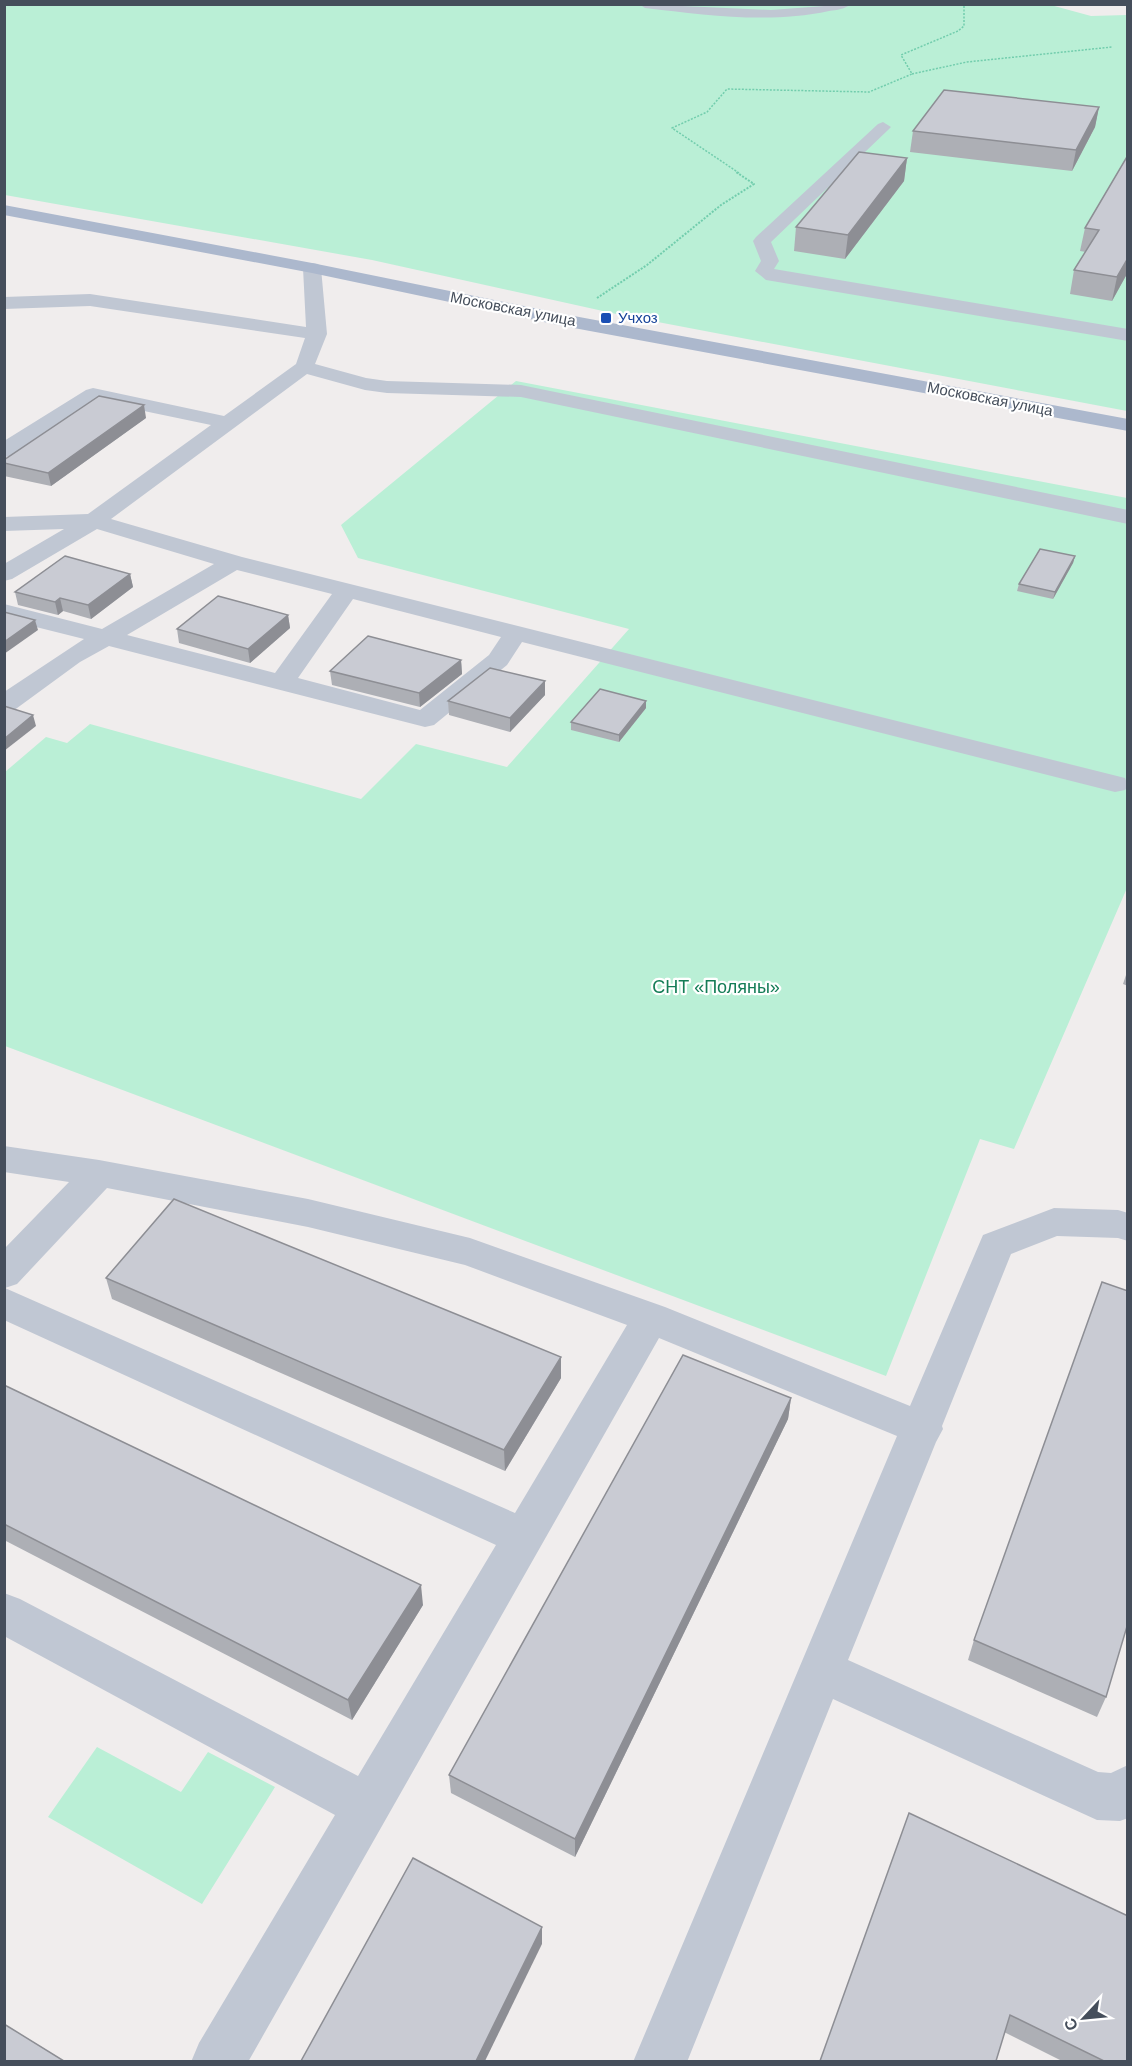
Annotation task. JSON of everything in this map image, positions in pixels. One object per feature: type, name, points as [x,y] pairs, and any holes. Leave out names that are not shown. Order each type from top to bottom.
[{"type":"main road","name":"Московская улица","points":[[4,210],[312,268],[563,320],[1128,425]]},
{"type":"street","points":[[645,4],[694,11],[772,12],[825,10],[845,4]]},
{"type":"street","points":[[883,127],[762,240],[770,261],[764,269],[766,274],[1128,334]]},
{"type":"street","points":[[4,574],[94,521],[304,367],[313,351],[317,334],[312,268]]},
{"type":"street","points":[[4,303],[90,300],[317,334]]},
{"type":"street","points":[[304,367],[365,384],[387,387],[521,391],[1128,517]]},
{"type":"street","points":[[4,451],[93,394],[230,423]]},
{"type":"street","points":[[4,524],[94,521],[234,562],[1116,784]]},
{"type":"street","points":[[4,705],[71,657],[234,562]]},
{"type":"street","points":[[282,682],[347,590]]},
{"type":"street","points":[[4,611],[426,719],[498,660],[516,633]]},
{"type":"street","points":[[4,1159],[99,1173],[308,1213],[470,1252],[651,1318],[922,1429]]},
{"type":"street","points":[[4,1274],[99,1173]]},
{"type":"street","points":[[660,2061],[996,1245],[1054,1222],[1118,1224],[1128,1227]]},
{"type":"street","points":[[4,1303],[523,1537]]},
{"type":"street","points":[[218,2061],[651,1318]]},
{"type":"street","points":[[4,1613],[367,1806]]},
{"type":"street","points":[[822,1671],[1097,1796],[1120,1797],[1128,1789]]},
{"type":"path","points":[[912,74],[901,55],[908,50],[947,37],[964,26],[964,4]]},
{"type":"path","points":[[563,320],[647,265],[721,205],[754,184],[672,128],[707,112],[727,89],[869,92],[912,74],[967,62],[1112,47]]},
{"type":"green space","points":[[1047,4],[1091,16],[1127,15],[1127,411],[621,315],[372,260],[5,195],[4,5]]},
{"type":"green space","name":"СНТ «Поляны»","points":[[516,381],[1127,498],[1127,888],[1014,1149],[980,1139],[886,1376],[5,1046],[5,772],[46,737],[67,743],[90,724],[361,799],[416,744],[507,767],[629,629],[358,558],[341,525]]},
{"type":"green space","points":[[97,1747],[181,1792],[208,1752],[275,1787],[202,1904],[48,1817]]},
{"type":"building","points":[[944,90],[1099,107],[1076,150],[913,131]]},
{"type":"building","points":[[859,152],[907,158],[848,235],[796,227]]},
{"type":"building","points":[[1128,155],[1128,258],[1117,277],[1074,270],[1099,230],[1085,228]]},
{"type":"building","points":[[99,396],[144,405],[48,473],[4,463],[4,460]]},
{"type":"building","points":[[1040,549],[1075,556],[1055,592],[1019,584]]},
{"type":"building","points":[[65,556],[130,574],[88,605],[60,598],[55,602],[15,592]]},
{"type":"building","points":[[218,596],[288,615],[248,649],[177,629]]},
{"type":"building","points":[[4,612],[35,620],[4,642]]},
{"type":"building","points":[[368,636],[461,660],[419,693],[330,671]]},
{"type":"building","points":[[490,668],[545,681],[510,718],[448,701]]},
{"type":"building","points":[[600,689],[646,701],[619,735],[571,722]]},
{"type":"building","points":[[4,706],[33,715],[4,739]]},
{"type":"building","points":[[174,1199],[561,1357],[504,1450],[106,1278]]},
{"type":"building","points":[[1102,1282],[1128,1291],[1128,1623],[1106,1697],[974,1640]]},
{"type":"building","points":[[683,1355],[791,1398],[575,1839],[449,1775]]},
{"type":"building","points":[[4,1385],[421,1585],[348,1700],[4,1524]]},
{"type":"building","points":[[909,1813],[1128,1916],[1128,2061],[1104,2061],[1010,2015],[996,2061],[820,2061]]},
{"type":"building","points":[[413,1858],[542,1927],[476,2061],[301,2061]]},
{"type":"building","points":[[4,2024],[64,2061],[4,2061]]},
{"type":"place","name":"Учхоз","points":[[606,318]]}]
